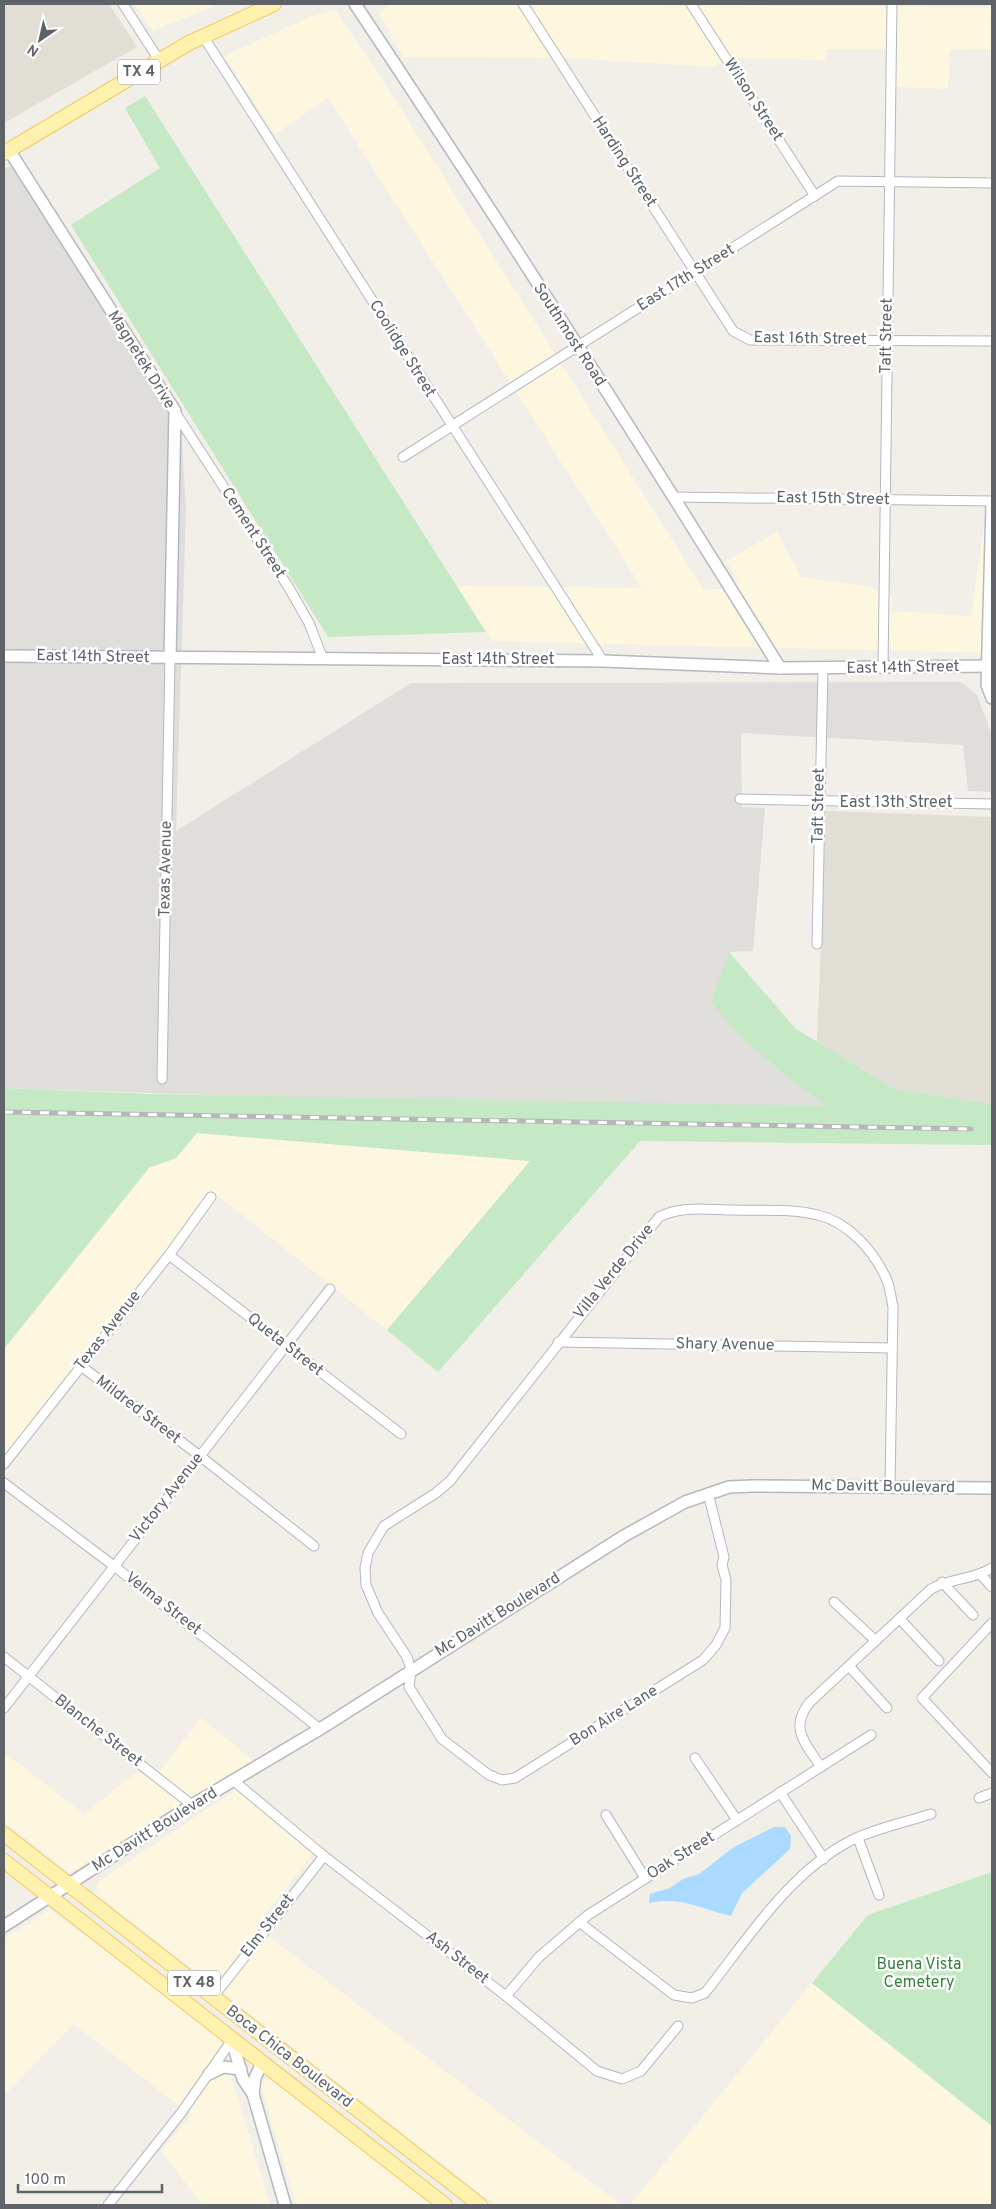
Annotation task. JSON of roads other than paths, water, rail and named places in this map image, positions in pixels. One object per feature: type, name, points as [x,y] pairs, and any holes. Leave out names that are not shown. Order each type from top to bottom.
[{"type":"main road","name":"TX 4","points":[[7,152],[159,60],[203,36],[274,4]]},
{"type":"main road","name":"Boca Chica Boulevard","points":[[4,1834],[480,2205]]},
{"type":"main road","name":"Boca Chica Boulevard","points":[[4,1860],[445,2205]]},
{"type":"street","points":[[123,4],[159,60]]},
{"type":"street","name":"Southmost Road","points":[[355,4],[434,122],[674,497],[780,668]]},
{"type":"street","name":"Harding Street","points":[[523,4],[726,320]]},
{"type":"street","name":"Wilson Street","points":[[691,4],[815,196]]},
{"type":"street","name":"Taft Street","points":[[883,669],[892,4]]},
{"type":"street","name":"Coolidge Street","points":[[203,36],[603,661]]},
{"type":"street","name":"Magnetek Drive","points":[[7,152],[175,411],[170,658]]},
{"type":"street","name":"East 17th Street","points":[[403,457],[838,181],[992,183]]},
{"type":"street","name":"East 16th Street","points":[[726,320],[734,331],[750,340],[992,341]]},
{"type":"street","name":"Cement Street","points":[[175,411],[289,588],[309,623],[323,659]]},
{"type":"street","name":"East 15th Street","points":[[674,497],[992,502]]},
{"type":"street","points":[[992,502],[991,666],[987,685],[992,698]]},
{"type":"street","name":"East 14th Street","points":[[4,656],[603,661],[780,668],[883,669],[991,666]]},
{"type":"street","name":"Texas Avenue","points":[[162,1079],[170,658]]},
{"type":"street","name":"Taft Street","points":[[817,944],[823,668]]},
{"type":"street","name":"East 13th Street","points":[[740,799],[992,804]]},
{"type":"street","name":"Texas Avenue","points":[[4,1464],[169,1254],[211,1197]]},
{"type":"street","name":"Villa Verde Drive","points":[[411,1670],[407,1657],[370,1597],[365,1568],[368,1553],[384,1526],[436,1493],[450,1481],[558,1342],[659,1217],[670,1211],[697,1209],[798,1211],[834,1220],[850,1232],[876,1260],[887,1279],[893,1307],[890,1486]]},
{"type":"street","name":"Queta Street","points":[[169,1254],[401,1434]]},
{"type":"street","name":"Victory Avenue","points":[[4,1708],[330,1289]]},
{"type":"street","name":"Shary Avenue","points":[[558,1342],[892,1348]]},
{"type":"street","name":"Mildred Street","points":[[81,1366],[200,1456],[314,1546]]},
{"type":"street","name":"Velma Street","points":[[4,1483],[114,1566],[320,1729]]},
{"type":"street","name":"Mc Davitt Boulevard","points":[[4,1926],[192,1805],[320,1729],[624,1536],[685,1502],[729,1487],[890,1486],[992,1488]]},
{"type":"street","name":"Bon Aire Lane","points":[[411,1670],[409,1687],[442,1740],[489,1775],[502,1780],[515,1778],[703,1660],[716,1645],[725,1628],[726,1580],[722,1565],[724,1557],[708,1493]]},
{"type":"street","points":[[821,1767],[801,1736],[799,1720],[809,1704],[931,1589],[942,1582],[980,1574],[992,1568]]},
{"type":"street","points":[[980,1574],[992,1587]]},
{"type":"street","points":[[942,1582],[973,1615]]},
{"type":"street","points":[[834,1602],[876,1641]]},
{"type":"street","points":[[900,1619],[939,1661]]},
{"type":"street","points":[[992,1623],[922,1698],[992,1773]]},
{"type":"street","name":"Blanche Street","points":[[4,1657],[192,1805]]},
{"type":"street","points":[[849,1666],[887,1708]]},
{"type":"street","name":"Oak Street","points":[[506,1996],[539,1957],[579,1922],[871,1735]]},
{"type":"street","points":[[695,1758],[737,1820]]},
{"type":"street","name":"Ash Street","points":[[234,1781],[324,1856],[506,1996],[597,2071],[622,2079],[642,2071],[678,2026]]},
{"type":"street","points":[[780,1792],[824,1859]]},
{"type":"street","points":[[979,1798],[992,1793]]},
{"type":"street","points":[[579,1922],[674,1995],[692,1998],[705,1993],[773,1908],[799,1879],[824,1859],[858,1838],[931,1814]]},
{"type":"street","points":[[606,1816],[645,1878]]},
{"type":"street","points":[[858,1838],[878,1895]]},
{"type":"street","name":"Elm Street","points":[[213,1997],[324,1856]]},
{"type":"street","points":[[232,2040],[240,2069],[253,2094],[284,2205]]},
{"type":"street","points":[[108,2205],[209,2074],[232,2040]]},
{"type":"street","points":[[253,2094],[255,2078],[262,2063]]},
{"type":"street","points":[[209,2074],[223,2067],[240,2069]]},
{"type":"water","points":[[774,1827],[785,1827],[791,1836],[790,1849],[742,1893],[731,1916],[681,1902],[661,1901],[649,1903],[650,1894],[670,1888],[683,1879],[699,1874],[734,1847]]},
{"type":"railway","points":[[4,1112],[971,1129]]},
{"type":"park label","name":"Buena Vista Cemetery","points":[[919,1974]]}]
